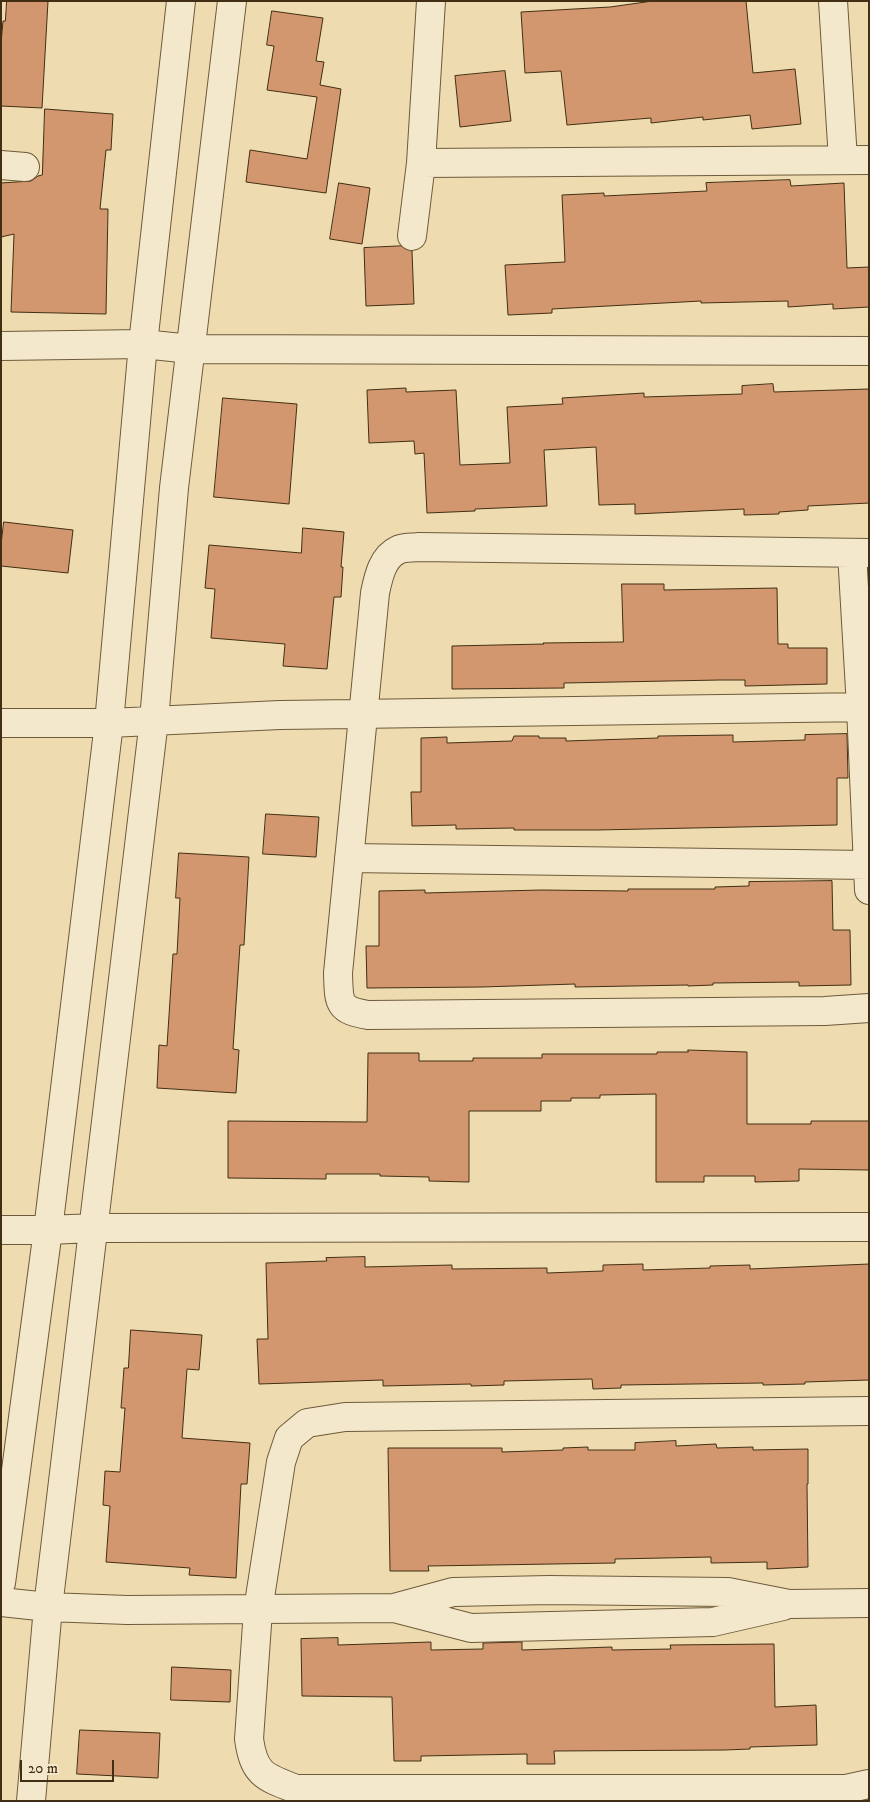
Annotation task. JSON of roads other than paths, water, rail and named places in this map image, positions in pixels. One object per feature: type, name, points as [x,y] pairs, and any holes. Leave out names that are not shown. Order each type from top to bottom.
[{"type":"street","points":[[1,1583],[48,1230],[109,723],[143,344],[181,1]]},
{"type":"street","points":[[31,1801],[48,1607],[154,720],[174,488],[232,1]]},
{"type":"street","points":[[412,236],[421,163],[431,1]]},
{"type":"street","points":[[421,163],[856,160],[833,1]]},
{"type":"street","points":[[1,346],[143,344],[191,349],[869,351]]},
{"type":"street","points":[[349,858],[868,878],[860,553],[418,547],[398,550],[388,558],[381,570],[375,593],[362,714],[338,973],[339,994],[343,1006],[352,1012],[368,1015],[825,1011],[869,1008]]},
{"type":"street","points":[[1,723],[109,723],[280,715],[865,707]]},
{"type":"street","points":[[1,1230],[94,1228],[869,1227]]},
{"type":"street","points":[[869,1411],[345,1418],[307,1424],[289,1438],[281,1462],[258,1610],[249,1739],[252,1758],[268,1779],[296,1789],[846,1789],[869,1784]]},
{"type":"street","points":[[1,1602],[48,1607],[127,1610],[394,1608],[453,1592],[549,1590],[728,1592],[789,1604],[869,1603]]},
{"type":"street","points":[[394,1608],[471,1628],[713,1622],[789,1604]]}]
